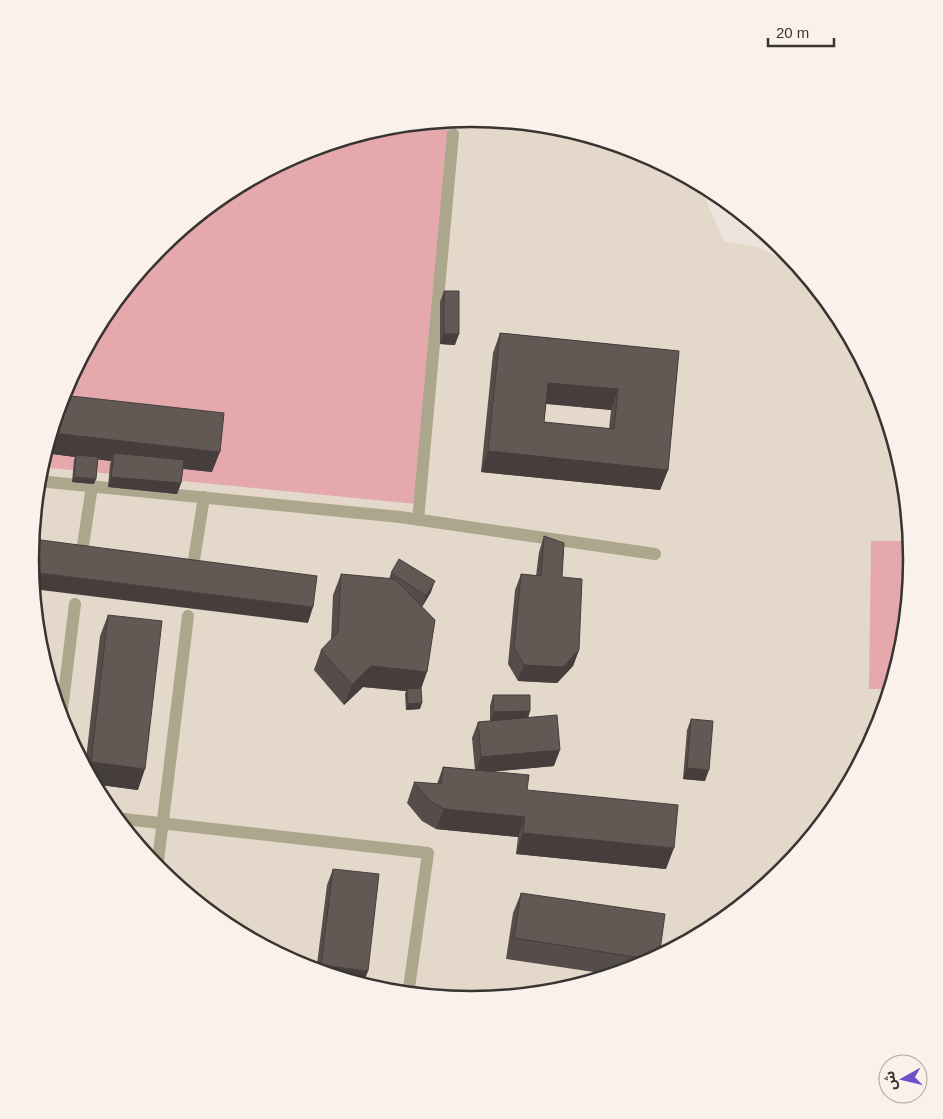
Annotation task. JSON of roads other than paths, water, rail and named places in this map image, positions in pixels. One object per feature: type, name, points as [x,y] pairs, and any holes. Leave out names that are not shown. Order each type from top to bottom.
[{"type":"lane","points":[[418,520],[453,134]]},
{"type":"lane","points":[[46,482],[418,520],[655,554]]},
{"type":"lane","points":[[82,552],[92,486]]},
{"type":"lane","points":[[193,566],[204,497]]},
{"type":"lane","points":[[62,700],[75,604]]},
{"type":"lane","points":[[158,858],[188,616]]},
{"type":"lane","points":[[125,819],[428,853],[409,988]]}]
